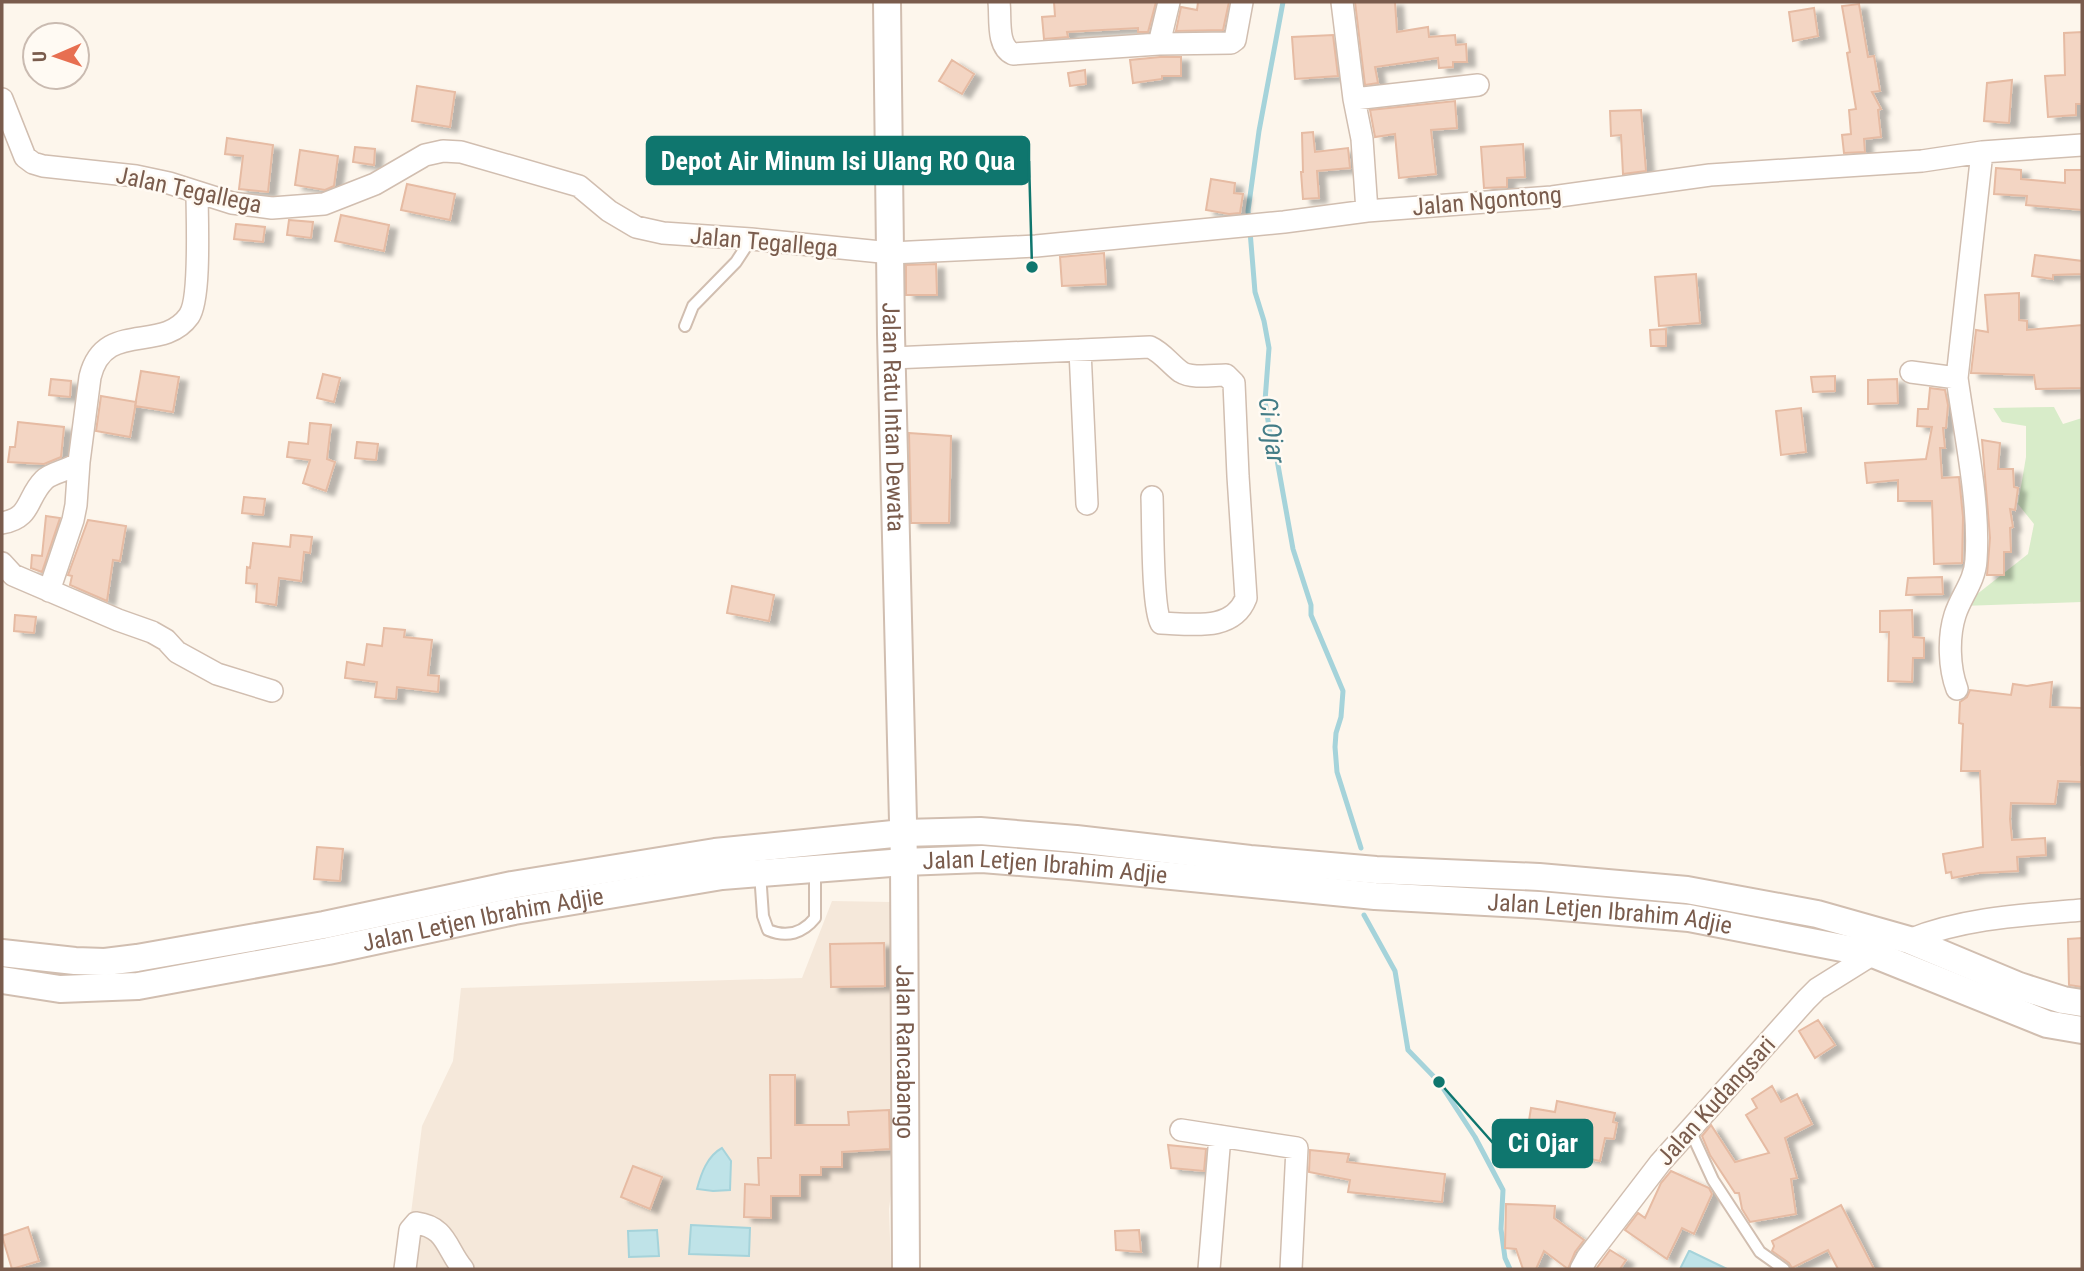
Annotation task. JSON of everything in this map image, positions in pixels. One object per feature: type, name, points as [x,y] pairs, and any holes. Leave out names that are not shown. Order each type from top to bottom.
[{"type":"street","name":"Jalan Ratu Intan Dewata","points":[[887,2],[903,833]]},
{"type":"street","points":[[999,2],[1002,45],[1006,51],[1013,54],[1158,44],[1231,43],[1235,40],[1242,2]]},
{"type":"street","points":[[1158,44],[1168,2]]},
{"type":"street","points":[[1342,2],[1354,99],[1362,139],[1367,211]]},
{"type":"street","points":[[1354,99],[1478,85]]},
{"type":"street","name":"Jalan Tegallega","points":[[2,99],[25,156],[33,163],[136,176],[169,183],[232,203],[272,208],[324,204],[375,184],[425,155],[443,151],[461,152],[579,186],[609,211],[636,227],[663,233],[891,253]]},
{"type":"street","name":"Jalan Ngontong","points":[[891,253],[1036,246],[1284,222],[1367,211],[1552,197],[1710,176],[1922,161],[1982,152],[2082,145]]},
{"type":"street","points":[[1957,690],[1953,680],[1951,635],[1955,615],[1972,580],[1976,564],[1976,540],[1957,378],[1982,152]]},
{"type":"street","points":[[49,591],[76,505],[79,462],[93,366],[103,350],[112,345],[163,334],[190,316],[196,274],[197,193]]},
{"type":"street","points":[[892,358],[1150,347],[1188,375],[1226,375],[1234,383],[1246,598],[1241,609],[1231,618],[1219,624],[1161,623],[1157,608],[1152,497]]},
{"type":"street","points":[[1080,350],[1087,504]]},
{"type":"street","points":[[1911,372],[1957,378]]},
{"type":"street","points":[[2,523],[20,517],[43,481],[79,462]]},
{"type":"street","points":[[2,563],[13,575],[152,632],[166,640],[177,652],[217,674],[272,691]]},
{"type":"street","name":"Jalan Letjen Ibrahim Adjie","points":[[2,980],[60,989],[138,986],[328,951],[513,898],[715,852],[903,833],[980,831],[1376,870],[1539,877],[1687,890],[1817,915],[1909,940],[2019,986],[2082,1003]]},
{"type":"street","name":"Jalan Rancabango","points":[[903,833],[906,1269]]},
{"type":"street","name":"Jalan Letjen Ibrahim Adjie","points":[[2,953],[105,962],[324,925],[513,898],[722,876],[982,859],[1375,896],[1539,905],[1689,918],[1873,954],[2047,1024],[2082,1030]]},
{"type":"street","points":[[1539,877],[1539,905]]},
{"type":"street","points":[[1909,940],[1936,930],[2013,916],[2082,910]]},
{"type":"street","name":"Jalan Kudangsari","points":[[1581,1269],[1660,1163],[1817,989],[1873,954]]},
{"type":"street","points":[[1181,1130],[1297,1148],[1291,1269]]},
{"type":"street","points":[[1209,1269],[1220,1136]]},
{"type":"street","points":[[405,1269],[410,1230],[416,1223],[430,1225],[445,1239],[463,1269]]},
{"type":"lane","points":[[685,326],[693,306],[736,262],[751,239]]},
{"type":"lane","points":[[760,873],[763,916],[768,930],[791,934],[807,927],[815,918],[815,869]]},
{"type":"lane","points":[[1690,1130],[1713,1180],[1760,1252],[1784,1269]]},
{"type":"shaded area","points":[[832,901],[890,902],[892,1085],[897,1147],[889,1209],[891,1269],[404,1269],[422,1126],[453,1061],[461,988],[802,978]]},
{"type":"green space","points":[[2054,407],[2063,424],[2082,418],[2082,602],[1962,606],[2028,554],[2034,524],[2018,504],[2026,457],[2026,426],[2002,422],[1993,408]]},
{"type":"water","points":[[722,1148],[731,1161],[730,1190],[697,1189],[709,1161]]},
{"type":"water","points":[[691,1225],[750,1228],[749,1256],[689,1254]]},
{"type":"water","points":[[657,1230],[659,1256],[629,1257],[628,1231]]},
{"type":"water","points":[[1690,1251],[1727,1269],[1680,1269]]},
{"type":"building","points":[[1054,2],[1156,2],[1148,32],[1138,32],[1138,28],[1067,32],[1068,37],[1044,39],[1042,17],[1055,16]]},
{"type":"building","points":[[1198,2],[1229,2],[1223,30],[1176,31],[1181,7],[1197,10]]},
{"type":"building","points":[[1355,2],[1395,2],[1397,32],[1428,27],[1429,37],[1455,35],[1456,45],[1466,44],[1467,62],[1453,62],[1453,67],[1439,68],[1438,58],[1375,67],[1378,83],[1365,85]]},
{"type":"building","points":[[1859,4],[1868,57],[1874,56],[1880,91],[1872,92],[1881,109],[1878,110],[1881,137],[1864,139],[1865,152],[1844,153],[1842,135],[1851,134],[1849,110],[1856,109],[1842,6]]},
{"type":"building","points":[[1814,8],[1818,36],[1793,41],[1789,12]]},
{"type":"building","points":[[2082,32],[2082,104],[2076,104],[2076,115],[2048,117],[2045,76],[2065,75],[2064,33]]},
{"type":"building","points":[[1333,35],[1338,76],[1295,79],[1292,37]]},
{"type":"building","points":[[1181,57],[1181,76],[1162,76],[1162,79],[1133,83],[1130,60]]},
{"type":"building","points":[[952,60],[974,74],[962,94],[939,81]]},
{"type":"building","points":[[1085,70],[1086,84],[1070,86],[1068,73]]},
{"type":"building","points":[[2012,80],[2009,123],[1984,121],[1987,83]]},
{"type":"building","points":[[417,86],[455,92],[450,127],[412,121]]},
{"type":"building","points":[[1455,101],[1457,128],[1431,130],[1436,174],[1399,178],[1395,134],[1375,137],[1370,110]]},
{"type":"building","points":[[1641,110],[1646,171],[1623,174],[1621,135],[1611,136],[1610,111]]},
{"type":"building","points":[[1313,132],[1315,152],[1348,148],[1350,168],[1317,171],[1319,198],[1303,199],[1302,133]]},
{"type":"building","points":[[227,138],[273,145],[268,192],[239,189],[243,156],[225,154]]},
{"type":"building","points":[[1523,144],[1525,177],[1507,178],[1507,187],[1484,188],[1481,147]]},
{"type":"building","points":[[355,147],[375,149],[374,165],[353,162]]},
{"type":"building","points":[[300,150],[338,156],[334,186],[325,190],[295,185]]},
{"type":"building","points":[[1996,168],[2021,170],[2021,179],[2065,183],[2065,170],[2082,170],[2082,210],[2026,205],[2027,196],[1994,194]]},
{"type":"building","points":[[1211,179],[1235,183],[1234,193],[1243,194],[1240,213],[1206,210]]},
{"type":"building","points":[[407,184],[455,194],[450,220],[401,210]]},
{"type":"building","points":[[341,215],[389,225],[384,251],[335,241]]},
{"type":"building","points":[[289,220],[313,222],[311,238],[287,235]]},
{"type":"building","points":[[236,224],[265,227],[263,242],[234,239]]},
{"type":"building","points":[[1104,253],[1106,284],[1062,286],[1060,257]]},
{"type":"building","points":[[2035,255],[2082,261],[2082,274],[2053,275],[2053,279],[2032,276]]},
{"type":"building","points":[[936,264],[937,295],[906,295],[906,265]]},
{"type":"building","points":[[1696,274],[1700,323],[1659,326],[1655,277]]},
{"type":"building","points":[[2019,293],[2019,320],[2027,321],[2027,330],[2082,325],[2082,388],[2036,389],[2034,375],[1971,373],[1976,330],[1988,332],[1985,295]]},
{"type":"building","points":[[1666,329],[1666,346],[1651,346],[1650,330]]},
{"type":"building","points":[[141,371],[179,377],[173,412],[135,406]]},
{"type":"building","points":[[323,374],[340,378],[334,402],[317,398]]},
{"type":"building","points":[[1835,376],[1835,391],[1813,392],[1811,377]]},
{"type":"building","points":[[51,379],[71,381],[70,397],[49,395]]},
{"type":"building","points":[[1897,379],[1898,403],[1868,404],[1868,380]]},
{"type":"building","points":[[1930,388],[1945,390],[1948,405],[1946,428],[1943,428],[1945,448],[1940,448],[1942,478],[1959,477],[1963,517],[1962,563],[1934,564],[1932,501],[1898,501],[1898,480],[1867,483],[1865,463],[1926,459],[1932,427],[1917,426],[1918,409],[1928,409]]},
{"type":"building","points":[[101,396],[136,402],[130,437],[96,431]]},
{"type":"building","points":[[1801,408],[1806,452],[1781,455],[1776,411]]},
{"type":"building","points":[[18,422],[64,427],[61,457],[44,464],[8,462],[10,447],[15,447]]},
{"type":"building","points":[[310,423],[331,425],[327,459],[335,462],[326,491],[303,483],[310,460],[287,457],[289,442],[308,444]]},
{"type":"building","points":[[909,433],[951,436],[949,523],[911,523]]},
{"type":"building","points":[[1982,440],[2000,443],[1998,469],[2013,469],[2014,487],[2018,488],[2015,510],[2010,509],[2013,527],[2010,528],[2011,552],[2004,552],[2004,575],[1987,575],[1990,538]]},
{"type":"building","points":[[357,442],[378,444],[376,460],[355,458]]},
{"type":"building","points":[[244,497],[265,499],[263,515],[242,513]]},
{"type":"building","points":[[46,516],[60,518],[42,572],[31,568],[32,555],[42,556]]},
{"type":"building","points":[[88,520],[126,526],[120,561],[113,560],[107,601],[70,585],[72,576],[68,575]]},
{"type":"building","points":[[291,535],[312,537],[310,553],[304,552],[301,581],[279,578],[276,605],[256,602],[257,584],[246,583],[253,543],[290,547]]},
{"type":"building","points":[[1942,577],[1943,594],[1906,595],[1908,578]]},
{"type":"building","points":[[732,586],[774,595],[769,621],[727,613]]},
{"type":"building","points":[[1912,610],[1913,637],[1924,638],[1924,658],[1913,658],[1912,682],[1888,681],[1889,632],[1880,632],[1880,611]]},
{"type":"building","points":[[15,615],[36,617],[34,633],[14,631]]},
{"type":"building","points":[[384,628],[405,630],[404,637],[432,640],[428,675],[439,676],[438,692],[397,687],[396,699],[375,697],[377,682],[345,678],[347,662],[364,665],[367,644],[382,646]]},
{"type":"building","points":[[2052,682],[2050,707],[2082,708],[2082,782],[2058,781],[2055,804],[2011,803],[2010,819],[2012,840],[2045,838],[2046,855],[2017,857],[2018,871],[1979,873],[1952,878],[1951,872],[1946,873],[1943,854],[1983,847],[1980,771],[1961,771],[1963,724],[1959,723],[1960,702],[1967,697],[1970,690],[2011,695],[2013,684],[2027,686]]},
{"type":"building","points":[[317,847],[343,849],[340,881],[314,879]]},
{"type":"building","points":[[2082,938],[2082,987],[2069,985],[2068,939]]},
{"type":"building","points":[[884,943],[885,986],[831,987],[830,944]]},
{"type":"building","points":[[1818,1020],[1835,1045],[1815,1058],[1799,1031]]},
{"type":"building","points":[[770,1075],[795,1075],[795,1125],[849,1125],[848,1112],[889,1110],[890,1149],[842,1152],[842,1167],[821,1167],[821,1175],[800,1175],[800,1196],[771,1196],[771,1218],[744,1217],[745,1184],[759,1185],[758,1158],[771,1158]]},
{"type":"building","points":[[1772,1086],[1781,1102],[1797,1094],[1812,1124],[1785,1138],[1797,1178],[1791,1179],[1796,1214],[1750,1222],[1742,1209],[1739,1193],[1735,1193],[1710,1155],[1702,1136],[1711,1125],[1735,1162],[1769,1153],[1746,1115],[1757,1108],[1752,1099]]},
{"type":"building","points":[[1557,1101],[1615,1113],[1613,1122],[1617,1123],[1614,1139],[1605,1138],[1600,1161],[1547,1150],[1550,1136],[1527,1133],[1531,1108],[1555,1112]]},
{"type":"building","points":[[1168,1145],[1206,1149],[1204,1171],[1171,1168]]},
{"type":"building","points":[[1310,1150],[1349,1154],[1347,1162],[1445,1174],[1442,1202],[1348,1192],[1350,1180],[1309,1172]]},
{"type":"building","points":[[633,1166],[662,1177],[650,1209],[621,1197]]},
{"type":"building","points":[[1671,1171],[1709,1188],[1712,1194],[1694,1234],[1682,1228],[1667,1259],[1625,1230],[1638,1213],[1645,1218],[1661,1183]]},
{"type":"building","points":[[1506,1204],[1555,1206],[1554,1218],[1584,1240],[1568,1269],[1544,1251],[1536,1269],[1523,1269],[1516,1249],[1505,1248]]},
{"type":"building","points":[[1841,1205],[1874,1269],[1838,1269],[1828,1250],[1792,1268],[1772,1251],[1772,1241]]},
{"type":"building","points":[[28,1227],[39,1261],[12,1269],[2,1236]]},
{"type":"building","points":[[1139,1230],[1141,1252],[1116,1250],[1115,1231]]},
{"type":"building","points":[[1610,1250],[1626,1260],[1620,1269],[1596,1269]]},
{"type":"waterway","name":"Ci Ojar","points":[[1249,221],[1259,131],[1283,2]]},
{"type":"waterway","name":"Ci Ojar","points":[[1250,231],[1255,292],[1269,348],[1265,401],[1271,440],[1276,454],[1293,549],[1311,605],[1311,615],[1343,691],[1341,717],[1336,733],[1337,772],[1361,848]]},
{"type":"waterway","name":"Ci Ojar","points":[[1364,915],[1395,971],[1408,1050],[1439,1082],[1475,1137],[1503,1190],[1501,1229],[1505,1258],[1510,1269]]},
{"type":"place","name":"Depot Air Minum Isi Ulang RO Qua","points":[[1032,267]]},
{"type":"place","name":"Ci Ojar","points":[[1439,1082]]}]
